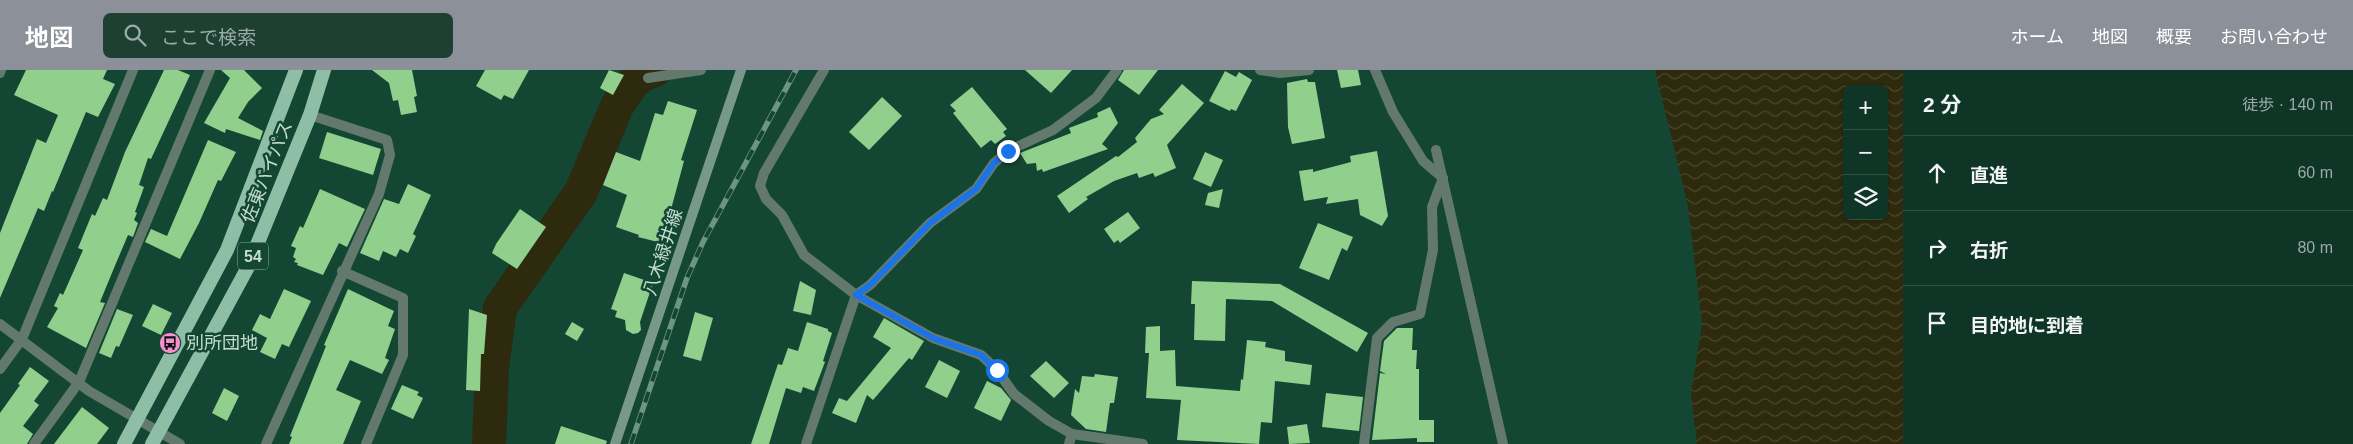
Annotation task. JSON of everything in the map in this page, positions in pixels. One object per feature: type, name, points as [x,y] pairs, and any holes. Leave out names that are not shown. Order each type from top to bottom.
[{"type":"highway","name":"佐東バイパス","points":[[124,444],[227,250],[296,70]]},
{"type":"highway","name":"佐東バイパス","points":[[156,438],[248,267],[310,115],[324,70]]},
{"type":"main road","name":"八木緑井線","points":[[615,444],[741,70]]},
{"type":"street","points":[[0,369],[22,339],[133,70]]},
{"type":"street","points":[[34,444],[79,382],[210,70]]},
{"type":"street","points":[[648,78],[701,70]]},
{"type":"street","points":[[824,70],[764,173],[760,186],[766,199],[782,215],[804,255],[856,295],[933,338],[981,355],[997,370],[1014,394],[1070,439],[1143,444]]},
{"type":"street","points":[[806,444],[856,295],[870,285],[930,223],[976,189],[994,163],[1008,151],[1053,130],[1075,114],[1096,98],[1117,70]]},
{"type":"street","points":[[1260,70],[1280,73],[1309,70]]},
{"type":"street","points":[[1375,70],[1393,112],[1423,161],[1443,178]]},
{"type":"street","points":[[266,444],[378,194],[390,155],[388,140],[310,115]]},
{"type":"street","points":[[1436,150],[1503,444]]},
{"type":"street","points":[[1364,444],[1377,338],[1393,322],[1420,314],[1433,250],[1432,207],[1443,178]]},
{"type":"street","points":[[342,271],[403,298],[403,355],[366,444]]},
{"type":"street","points":[[0,324],[89,390],[138,420],[156,438],[180,444]]},
{"type":"water","points":[[1655,70],[1903,70],[1903,444],[1697,444],[1691,394],[1702,324],[1688,206]]},
{"type":"building","points":[[26,70],[107,70],[103,79],[115,84],[98,117],[86,112],[53,192],[44,211],[38,208],[0,298],[0,233],[37,139],[46,143],[58,115],[14,95]]},
{"type":"building","points":[[164,70],[178,70],[190,75],[151,159],[148,158],[139,185],[144,187],[135,212],[137,213],[134,220],[138,223],[133,237],[128,235],[114,268],[100,302],[105,303],[86,348],[47,327],[58,308],[54,306],[60,293],[63,295],[83,250],[78,248],[92,214],[95,216],[103,198],[107,200],[125,152]]},
{"type":"building","points":[[221,70],[244,70],[262,88],[248,102],[238,118],[263,131],[260,140],[226,129],[225,133],[204,123],[230,78]]},
{"type":"building","points":[[372,70],[412,70],[417,96],[414,97],[417,112],[401,115],[398,100],[393,101],[389,83]]},
{"type":"building","points":[[485,70],[529,70],[513,99],[504,95],[501,100],[476,86]]},
{"type":"building","points":[[609,70],[624,75],[613,95],[600,88]]},
{"type":"building","points":[[1025,70],[1072,70],[1051,93]]},
{"type":"building","points":[[1124,70],[1158,70],[1139,95],[1118,80]]},
{"type":"building","points":[[1337,70],[1358,70],[1361,85],[1341,88]]},
{"type":"building","points":[[1225,71],[1236,77],[1239,72],[1252,80],[1236,111],[1231,109],[1230,111],[1209,101]]},
{"type":"building","points":[[1307,79],[1308,82],[1315,82],[1325,138],[1292,144],[1288,127],[1287,83]]},
{"type":"building","points":[[1182,84],[1204,103],[1167,145],[1176,168],[1155,177],[1153,173],[1139,178],[1137,173],[1114,181],[1086,197],[1088,199],[1069,213],[1057,196],[1116,156],[1118,157],[1137,142],[1135,138],[1151,119],[1164,114],[1159,110]]},
{"type":"building","points":[[972,87],[1007,129],[1003,132],[1006,136],[995,144],[991,140],[981,148],[953,113],[956,111],[950,105]]},
{"type":"building","points":[[882,97],[902,116],[869,150],[849,132]]},
{"type":"building","points":[[668,101],[697,110],[681,160],[684,161],[662,243],[638,237],[639,235],[616,227],[627,195],[603,185],[616,152],[640,161],[655,113],[663,115]]},
{"type":"building","points":[[1110,107],[1118,123],[1102,144],[1108,149],[1043,172],[1042,169],[1037,171],[1036,163],[1027,164],[1020,153],[1071,133],[1069,128],[1098,117],[1097,113]]},
{"type":"building","points":[[327,132],[381,149],[373,175],[319,158]]},
{"type":"building","points":[[208,140],[236,152],[221,181],[218,180],[199,223],[180,259],[145,242],[151,229],[167,236]]},
{"type":"building","points":[[1377,151],[1388,216],[1382,226],[1360,215],[1358,199],[1326,204],[1328,197],[1304,201],[1299,171],[1313,169],[1313,172],[1351,162],[1350,156]]},
{"type":"building","points":[[1205,152],[1223,160],[1211,187],[1193,179]]},
{"type":"building","points":[[408,184],[431,195],[413,234],[416,236],[408,253],[400,249],[396,257],[383,251],[379,261],[360,253],[384,199],[399,204]]},
{"type":"building","points":[[320,189],[365,209],[347,247],[339,243],[323,275],[297,265],[298,263],[294,262],[296,259],[293,257],[296,248],[291,246],[300,226],[303,228]]},
{"type":"building","points":[[1223,189],[1219,208],[1205,205],[1208,193]]},
{"type":"building","points":[[520,209],[546,227],[517,269],[492,253]]},
{"type":"building","points":[[1128,212],[1140,228],[1120,243],[1118,240],[1114,243],[1104,229]]},
{"type":"building","points":[[1318,223],[1353,237],[1347,251],[1342,248],[1329,280],[1299,268]]},
{"type":"building","points":[[624,273],[653,283],[640,322],[641,330],[633,334],[626,330],[625,320],[615,317],[617,311],[611,309]]},
{"type":"building","points":[[800,281],[816,290],[811,315],[793,311]]},
{"type":"building","points":[[1192,281],[1280,284],[1368,333],[1357,352],[1272,301],[1226,299],[1225,341],[1194,340],[1195,304],[1191,304]]},
{"type":"building","points":[[284,289],[311,301],[289,347],[282,344],[275,359],[260,352],[267,338],[252,330],[260,314],[270,319]]},
{"type":"building","points":[[348,289],[394,311],[388,326],[395,329],[385,358],[389,360],[382,374],[350,360],[336,390],[361,401],[343,444],[289,444],[292,437],[290,436],[326,346],[324,345]]},
{"type":"building","points":[[153,304],[172,313],[161,335],[142,326]]},
{"type":"building","points":[[117,309],[133,315],[119,347],[116,346],[111,358],[99,353]]},
{"type":"building","points":[[469,309],[487,315],[484,354],[481,354],[480,391],[466,390]]},
{"type":"building","points":[[695,312],[713,318],[701,361],[683,356]]},
{"type":"building","points":[[884,318],[924,341],[912,360],[909,358],[873,400],[867,395],[856,423],[832,413],[839,398],[847,401],[891,348],[873,337]]},
{"type":"building","points":[[572,322],[584,329],[577,341],[565,334]]},
{"type":"building","points":[[807,322],[828,329],[832,333],[823,361],[825,362],[814,391],[803,387],[801,393],[786,388],[769,444],[751,444],[778,364],[782,365],[788,348],[798,351]]},
{"type":"building","points":[[1160,326],[1160,351],[1175,350],[1176,386],[1240,391],[1247,340],[1266,342],[1265,347],[1285,351],[1285,361],[1312,365],[1310,385],[1275,381],[1272,423],[1261,422],[1259,444],[1177,440],[1181,400],[1146,398],[1149,353],[1145,353],[1146,327]]},
{"type":"building","points":[[1397,328],[1413,328],[1412,350],[1417,350],[1416,369],[1419,369],[1419,420],[1434,420],[1434,442],[1417,442],[1417,438],[1372,440],[1380,373],[1386,374],[1380,371],[1384,341]]},
{"type":"building","points":[[939,360],[960,371],[947,398],[925,387]]},
{"type":"building","points":[[1046,361],[1069,383],[1054,398],[1030,376]]},
{"type":"building","points":[[30,367],[49,381],[34,401],[39,405],[23,426],[33,434],[27,444],[0,444],[0,413]]},
{"type":"building","points":[[1095,374],[1118,377],[1114,403],[1110,403],[1106,432],[1086,429],[1071,415],[1075,389],[1079,393],[1082,376],[1094,377]]},
{"type":"building","points":[[987,381],[1001,388],[1011,400],[1001,421],[974,408]]},
{"type":"building","points":[[402,385],[419,392],[417,395],[423,398],[413,419],[391,409]]},
{"type":"building","points":[[224,388],[239,396],[227,421],[212,413]]},
{"type":"building","points":[[1326,393],[1363,397],[1359,431],[1322,427]]},
{"type":"building","points":[[82,407],[109,428],[97,444],[54,444]]},
{"type":"building","points":[[1307,424],[1310,443],[1289,444],[1287,427]]},
{"type":"building","points":[[561,426],[607,441],[606,444],[555,444]]},
{"type":"waterway","points":[[489,444],[492,368],[500,308],[581,192],[617,106],[631,85],[640,76],[655,70]]},
{"type":"railway","points":[[631,444],[687,278],[703,242],[796,70]]},
{"type":"place","name":"別所団地","points":[[170,343]]},
{"type":"route","points":[[997,370],[981,355],[933,338],[856,295],[870,285],[930,223],[976,189],[994,163],[1008,151]]}]
